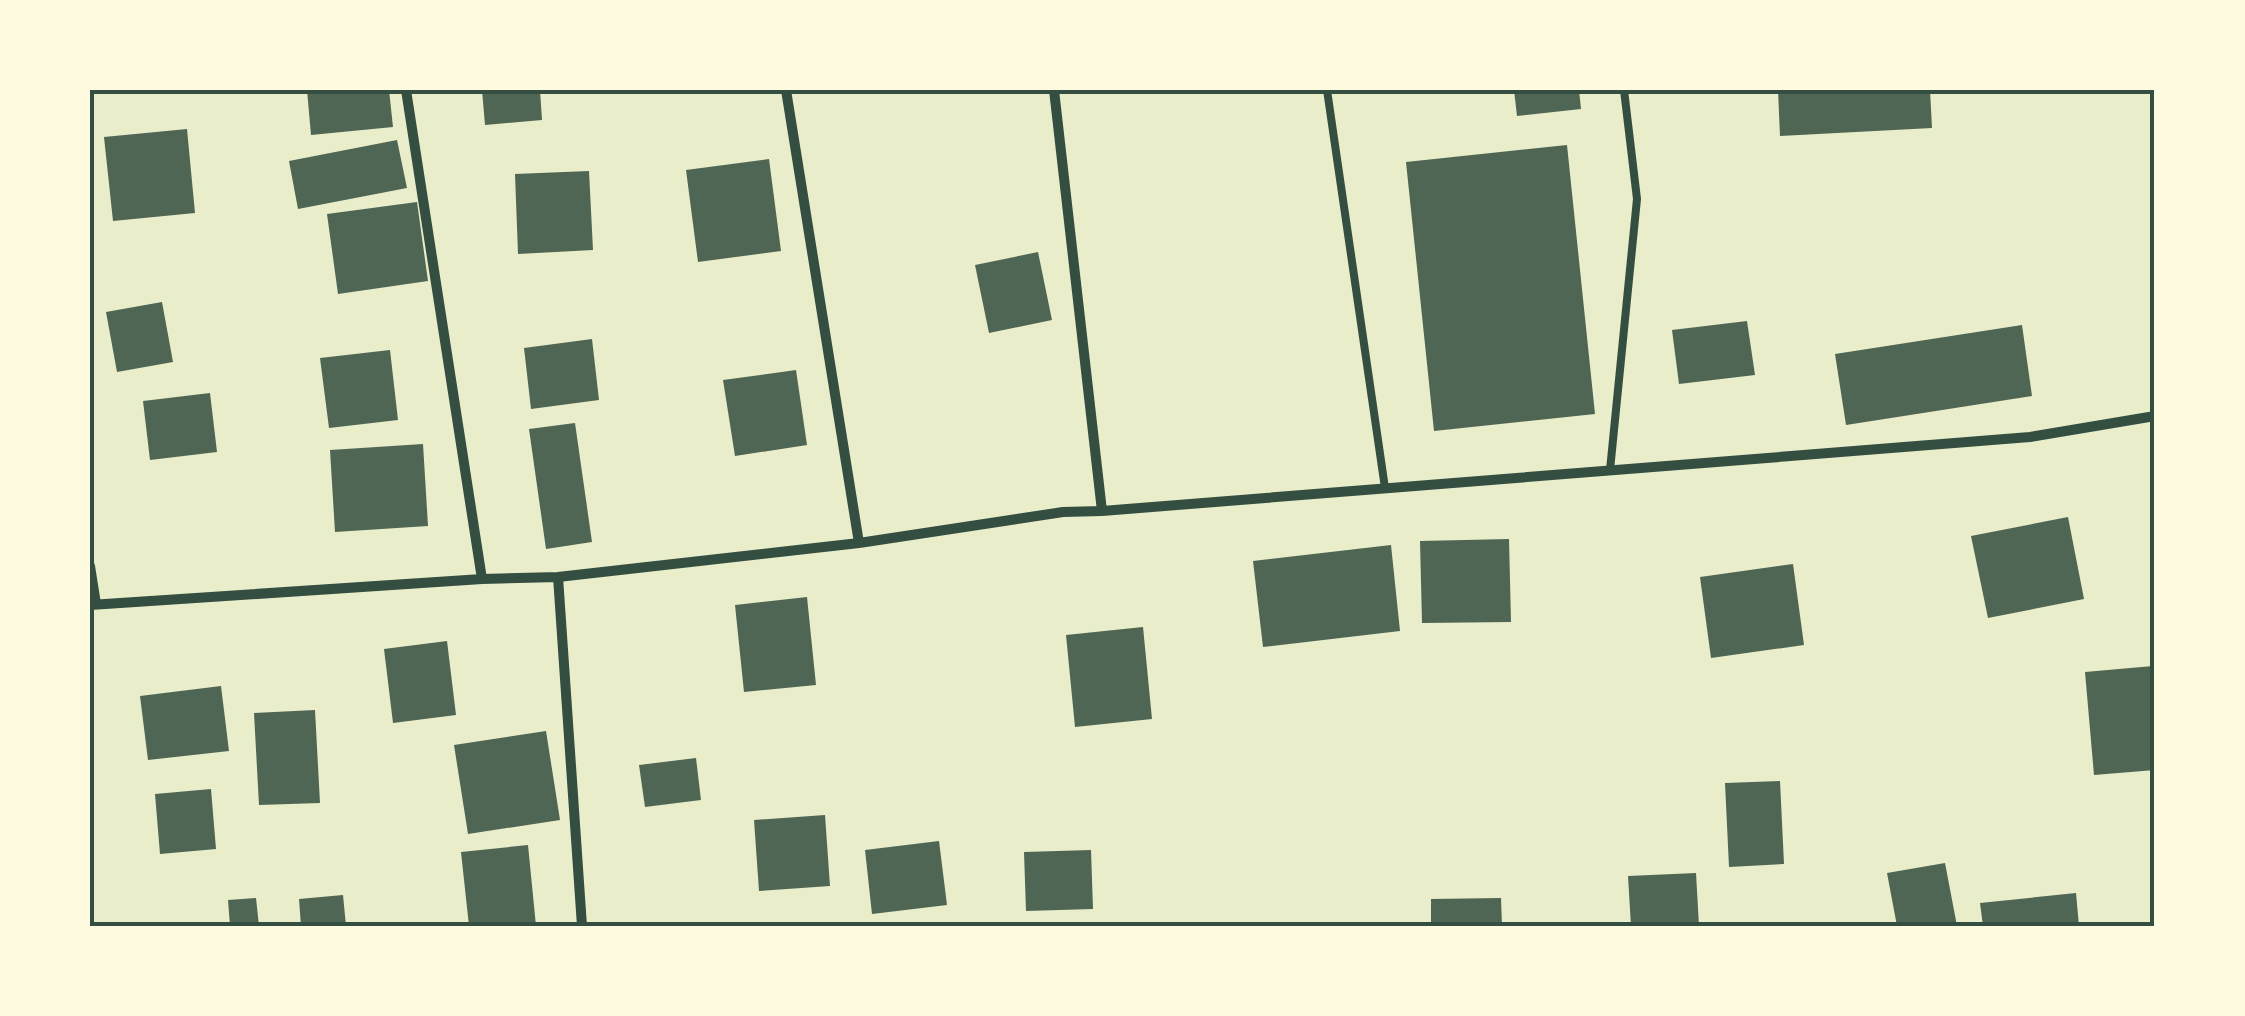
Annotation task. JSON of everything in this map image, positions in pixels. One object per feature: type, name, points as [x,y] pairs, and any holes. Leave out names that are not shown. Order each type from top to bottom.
[{"type":"street","points":[[406,90],[482,580]]},
{"type":"street","points":[[786,90],[859,542]]},
{"type":"street","points":[[1054,90],[1102,511]]},
{"type":"street","points":[[90,566],[93,605],[558,577],[859,542],[1063,512],[2030,436],[2155,416]]},
{"type":"street","points":[[558,577],[582,926]]},
{"type":"lane","points":[[1328,90],[1386,488]]},
{"type":"lane","points":[[1610,470],[1637,198],[1624,90]]},
{"type":"building","points":[[307,90],[389,90],[393,127],[311,135]]},
{"type":"building","points":[[482,90],[540,90],[542,120],[485,125]]},
{"type":"building","points":[[1514,90],[1579,90],[1581,109],[1517,116]]},
{"type":"building","points":[[1778,90],[1930,90],[1932,128],[1780,136]]},
{"type":"building","points":[[187,129],[195,213],[113,221],[104,137]]},
{"type":"building","points":[[397,140],[407,188],[298,209],[289,161]]},
{"type":"building","points":[[1567,145],[1595,414],[1434,431],[1406,162]]},
{"type":"building","points":[[769,159],[781,251],[698,262],[686,170]]},
{"type":"building","points":[[589,171],[593,250],[518,254],[515,174]]},
{"type":"building","points":[[417,202],[428,281],[338,294],[327,214]]},
{"type":"building","points":[[1038,252],[1052,320],[989,333],[975,265]]},
{"type":"building","points":[[162,302],[173,362],[117,372],[106,312]]},
{"type":"building","points":[[1747,321],[1755,375],[1679,384],[1672,330]]},
{"type":"building","points":[[2022,325],[2032,396],[1846,425],[1835,354]]},
{"type":"building","points":[[592,339],[599,400],[531,409],[524,348]]},
{"type":"building","points":[[390,350],[398,420],[329,428],[320,358]]},
{"type":"building","points":[[796,370],[807,445],[735,456],[723,380]]},
{"type":"building","points":[[210,393],[217,452],[150,460],[143,401]]},
{"type":"building","points":[[575,423],[592,542],[546,549],[529,429]]},
{"type":"building","points":[[423,444],[428,526],[335,532],[330,450]]},
{"type":"building","points":[[2068,517],[2084,599],[1988,618],[1971,536]]},
{"type":"building","points":[[1509,539],[1511,622],[1422,623],[1420,541]]},
{"type":"building","points":[[1391,545],[1400,631],[1263,647],[1253,561]]},
{"type":"building","points":[[1793,564],[1804,645],[1711,658],[1700,577]]},
{"type":"building","points":[[807,597],[816,685],[744,692],[735,605]]},
{"type":"building","points":[[1143,627],[1152,719],[1075,727],[1066,635]]},
{"type":"building","points":[[447,641],[456,715],[393,723],[384,649]]},
{"type":"building","points":[[2153,666],[2155,770],[2094,775],[2085,672]]},
{"type":"building","points":[[221,686],[229,751],[148,760],[140,696]]},
{"type":"building","points":[[315,710],[320,803],[259,805],[254,713]]},
{"type":"building","points":[[546,731],[560,820],[468,834],[454,745]]},
{"type":"building","points":[[696,758],[701,800],[645,807],[639,765]]},
{"type":"building","points":[[1780,781],[1784,864],[1729,867],[1725,783]]},
{"type":"building","points":[[211,789],[216,849],[160,854],[155,794]]},
{"type":"building","points":[[825,815],[830,886],[759,891],[754,820]]},
{"type":"building","points":[[939,841],[947,905],[872,914],[865,850]]},
{"type":"building","points":[[528,845],[536,926],[469,926],[461,852]]},
{"type":"building","points":[[1091,850],[1093,909],[1026,911],[1024,852]]},
{"type":"building","points":[[1945,863],[1957,926],[1897,926],[1887,873]]},
{"type":"building","points":[[1696,873],[1699,926],[1631,926],[1628,876]]},
{"type":"building","points":[[2076,893],[2079,926],[1983,926],[1980,903]]},
{"type":"building","points":[[343,895],[346,926],[301,926],[299,899]]},
{"type":"building","points":[[256,898],[259,926],[230,926],[228,900]]},
{"type":"building","points":[[1501,898],[1502,926],[1431,926],[1431,899]]}]
